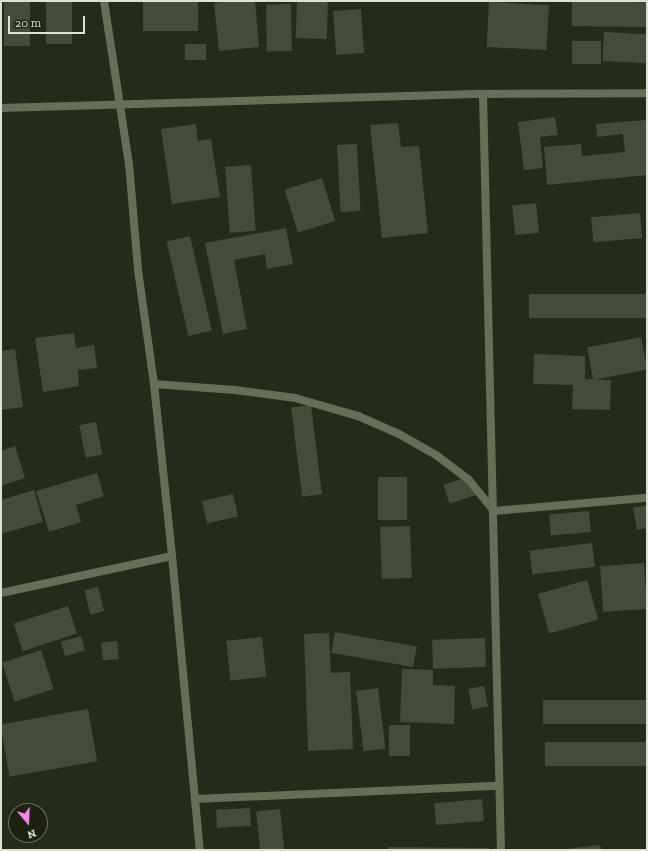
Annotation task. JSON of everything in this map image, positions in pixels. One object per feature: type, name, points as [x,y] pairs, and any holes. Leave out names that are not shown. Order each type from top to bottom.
[{"type":"street","points":[[104,1],[129,164],[138,270],[154,384],[200,850]]},
{"type":"street","points":[[1,108],[483,94],[647,93]]},
{"type":"street","points":[[483,94],[494,511],[498,786],[501,850]]},
{"type":"street","points":[[154,384],[235,390],[295,398],[358,416],[399,434],[436,455],[468,479],[494,511]]},
{"type":"street","points":[[494,511],[647,498]]},
{"type":"street","points":[[1,593],[172,556]]},
{"type":"street","points":[[195,799],[498,786]]},
{"type":"building","points":[[4,1],[30,1],[30,46],[4,46]]},
{"type":"building","points":[[46,1],[72,1],[72,44],[46,44]]},
{"type":"building","points":[[143,1],[198,1],[198,31],[143,31]]},
{"type":"building","points":[[255,1],[259,47],[219,51],[214,3]]},
{"type":"building","points":[[297,1],[328,2],[327,39],[296,38]]},
{"type":"building","points":[[572,1],[647,2],[647,27],[572,26]]},
{"type":"building","points":[[489,2],[549,5],[547,50],[487,47]]},
{"type":"building","points":[[266,4],[291,4],[292,51],[267,51]]},
{"type":"building","points":[[361,9],[364,53],[336,55],[333,11]]},
{"type":"building","points":[[604,32],[647,34],[645,63],[602,61]]},
{"type":"building","points":[[572,41],[601,41],[601,64],[572,64]]},
{"type":"building","points":[[185,44],[206,44],[206,60],[185,60]]},
{"type":"building","points":[[555,117],[558,135],[540,137],[543,168],[524,170],[518,122]]},
{"type":"building","points":[[647,120],[647,175],[547,185],[544,147],[581,144],[582,156],[625,152],[623,134],[597,137],[596,124]]},
{"type":"building","points":[[398,123],[401,147],[419,146],[428,233],[382,238],[370,125]]},
{"type":"building","points":[[196,124],[198,141],[211,139],[220,197],[172,204],[161,129]]},
{"type":"building","points":[[357,144],[361,211],[341,212],[337,145]]},
{"type":"building","points":[[251,165],[256,231],[230,233],[225,167]]},
{"type":"building","points":[[322,178],[335,221],[298,232],[285,189]]},
{"type":"building","points":[[536,203],[539,233],[515,235],[512,206]]},
{"type":"building","points":[[640,213],[642,238],[593,242],[591,217]]},
{"type":"building","points":[[286,228],[293,264],[267,269],[265,254],[234,260],[247,329],[223,334],[205,243]]},
{"type":"building","points":[[190,236],[212,331],[188,336],[167,241]]},
{"type":"building","points":[[529,294],[646,294],[646,318],[529,318]]},
{"type":"building","points":[[74,333],[76,348],[94,345],[97,368],[78,370],[79,386],[43,392],[35,338]]},
{"type":"building","points":[[641,337],[647,369],[593,380],[587,347]]},
{"type":"building","points":[[15,349],[23,407],[1,410],[1,351]]},
{"type":"building","points":[[534,354],[585,356],[585,379],[611,380],[610,410],[572,409],[573,385],[533,384]]},
{"type":"building","points":[[311,405],[322,494],[302,497],[291,407]]},
{"type":"building","points":[[96,422],[102,454],[86,458],[79,425]]},
{"type":"building","points":[[15,446],[25,478],[1,486],[1,451]]},
{"type":"building","points":[[97,473],[104,496],[76,505],[81,522],[49,532],[36,491]]},
{"type":"building","points":[[470,476],[476,495],[450,504],[443,485]]},
{"type":"building","points":[[378,477],[407,477],[407,520],[378,520]]},
{"type":"building","points":[[34,490],[43,522],[1,534],[1,500]]},
{"type":"building","points":[[233,494],[238,516],[207,524],[202,501]]},
{"type":"building","points":[[647,505],[647,528],[637,530],[633,508]]},
{"type":"building","points":[[589,511],[591,532],[551,535],[549,514]]},
{"type":"building","points":[[410,526],[412,578],[382,579],[380,527]]},
{"type":"building","points":[[592,543],[595,567],[532,574],[529,551]]},
{"type":"building","points":[[644,563],[647,609],[603,612],[600,566]]},
{"type":"building","points":[[587,580],[598,619],[549,633],[538,594]]},
{"type":"building","points":[[98,587],[104,611],[90,615],[84,590]]},
{"type":"building","points":[[68,606],[77,634],[23,651],[14,624]]},
{"type":"building","points":[[335,632],[417,646],[413,667],[331,653]]},
{"type":"building","points":[[329,633],[331,673],[350,672],[353,749],[308,751],[304,634]]},
{"type":"building","points":[[81,636],[85,650],[65,656],[61,642]]},
{"type":"building","points":[[262,637],[266,677],[230,681],[226,641]]},
{"type":"building","points":[[485,638],[486,667],[433,669],[432,640]]},
{"type":"building","points":[[117,641],[119,659],[103,661],[101,643]]},
{"type":"building","points":[[41,650],[54,689],[15,702],[2,663]]},
{"type":"building","points":[[402,669],[433,670],[433,685],[455,686],[454,724],[400,722]]},
{"type":"building","points":[[484,686],[488,707],[472,710],[468,689]]},
{"type":"building","points":[[378,688],[385,749],[364,751],[356,691]]},
{"type":"building","points":[[543,700],[647,700],[647,724],[543,724]]},
{"type":"building","points":[[88,709],[97,761],[10,777],[1,724]]},
{"type":"building","points":[[389,725],[410,725],[410,756],[389,756]]},
{"type":"building","points":[[545,742],[647,742],[647,766],[545,766]]},
{"type":"building","points":[[482,799],[484,821],[436,825],[434,803]]},
{"type":"building","points":[[250,808],[251,826],[217,828],[216,810]]},
{"type":"building","points":[[280,809],[284,850],[260,850],[256,812]]},
{"type":"building","points":[[600,845],[601,850],[565,850],[565,849]]},
{"type":"building","points":[[388,847],[489,848],[489,850],[387,850]]}]
